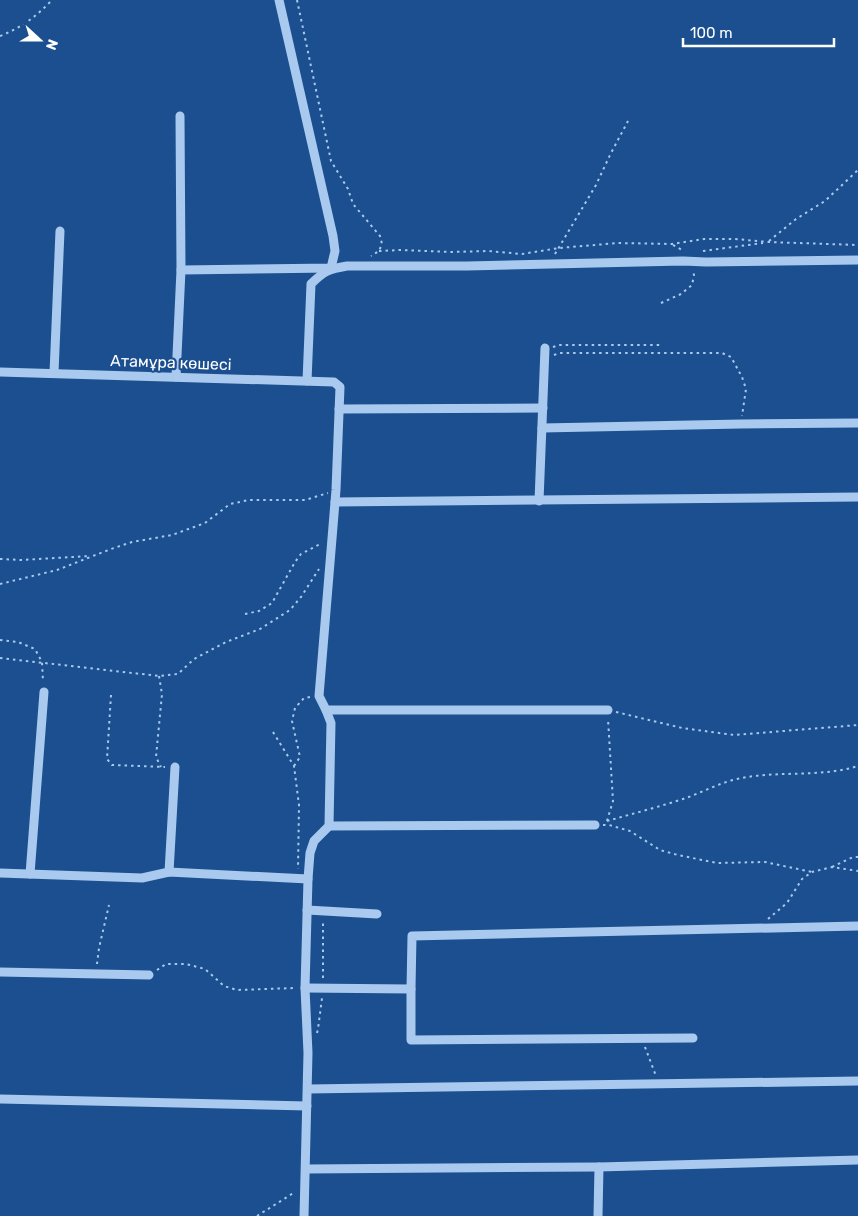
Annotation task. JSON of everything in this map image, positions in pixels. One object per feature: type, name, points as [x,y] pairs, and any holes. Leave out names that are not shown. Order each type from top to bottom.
[{"type":"street","points":[[279,0],[333,236],[334,251],[331,268],[311,284],[307,381]]},
{"type":"street","points":[[176,377],[181,270],[180,116]]},
{"type":"street","points":[[54,373],[60,231]]},
{"type":"street","points":[[181,270],[331,268],[347,266],[858,260]]},
{"type":"street","points":[[539,501],[545,353]]},
{"type":"street","name":"Атамұра көшесі","points":[[0,372],[334,382],[340,386],[340,409]]},
{"type":"street","points":[[304,1216],[308,1088],[305,988],[308,879],[310,852],[314,841],[329,826],[331,723],[319,696],[333,538],[340,409],[543,408]]},
{"type":"street","points":[[542,428],[858,423]]},
{"type":"street","points":[[335,502],[858,497]]},
{"type":"street","points":[[30,874],[44,692]]},
{"type":"street","points":[[326,710],[608,710]]},
{"type":"street","points":[[169,872],[175,767]]},
{"type":"street","points":[[329,826],[595,824]]},
{"type":"street","points":[[0,873],[142,878],[169,872],[308,879]]},
{"type":"street","points":[[307,910],[377,914]]},
{"type":"street","points":[[693,1038],[411,1040],[412,936],[858,926]]},
{"type":"street","points":[[0,972],[149,975]]},
{"type":"street","points":[[305,988],[411,989]]},
{"type":"street","points":[[308,1088],[858,1081]]},
{"type":"street","points":[[0,1099],[307,1106]]},
{"type":"street","points":[[306,1169],[599,1167],[858,1160]]},
{"type":"street","points":[[598,1216],[599,1167]]},
{"type":"path","points":[[0,36],[14,31],[38,15],[52,0]]},
{"type":"path","points":[[297,0],[331,161],[348,189],[353,204],[380,236],[382,244],[379,251],[372,256]]},
{"type":"path","points":[[548,264],[596,185],[628,122]]},
{"type":"path","points":[[703,251],[768,242],[796,219],[825,201],[858,170]]},
{"type":"path","points":[[379,251],[522,254],[618,242],[672,244],[704,239],[858,245]]},
{"type":"path","points":[[661,303],[681,294],[692,284],[694,275],[690,261]]},
{"type":"path","points":[[545,353],[560,345],[663,345]]},
{"type":"path","points":[[545,353],[722,353],[731,357],[746,389],[741,424]]},
{"type":"path","points":[[0,584],[57,570],[132,542],[172,535],[205,523],[230,504],[249,500],[305,500],[336,490]]},
{"type":"path","points":[[245,614],[259,611],[272,603],[295,562],[302,554],[333,538]]},
{"type":"path","points":[[0,559],[22,560],[92,556]]},
{"type":"path","points":[[0,658],[160,676],[178,674],[194,659],[226,642],[260,629],[290,610],[301,597],[321,566]]},
{"type":"path","points":[[0,640],[18,642],[36,649],[42,662],[44,692]]},
{"type":"path","points":[[160,676],[162,694],[156,756],[161,767]]},
{"type":"path","points":[[111,695],[107,759],[112,765],[175,767]]},
{"type":"path","points":[[294,766],[300,757],[292,721],[296,708],[304,698],[319,696]]},
{"type":"path","points":[[607,821],[614,801],[608,710],[682,728],[734,735],[858,725]]},
{"type":"path","points":[[273,732],[294,766],[299,805],[298,879]]},
{"type":"path","points":[[595,824],[684,799],[735,779],[757,775],[823,773],[858,766]]},
{"type":"path","points":[[595,824],[609,825],[630,831],[660,850],[678,855],[717,863],[765,862],[812,872]]},
{"type":"path","points":[[757,928],[787,903],[802,879],[812,872],[832,867],[853,857],[858,857]]},
{"type":"path","points":[[832,867],[858,871]]},
{"type":"path","points":[[97,974],[99,948],[109,905]]},
{"type":"path","points":[[149,975],[166,964],[186,964],[205,970],[224,986],[238,990],[305,988]]},
{"type":"path","points":[[642,1038],[660,1084]]},
{"type":"path","points":[[257,1216],[305,1186]]}]
